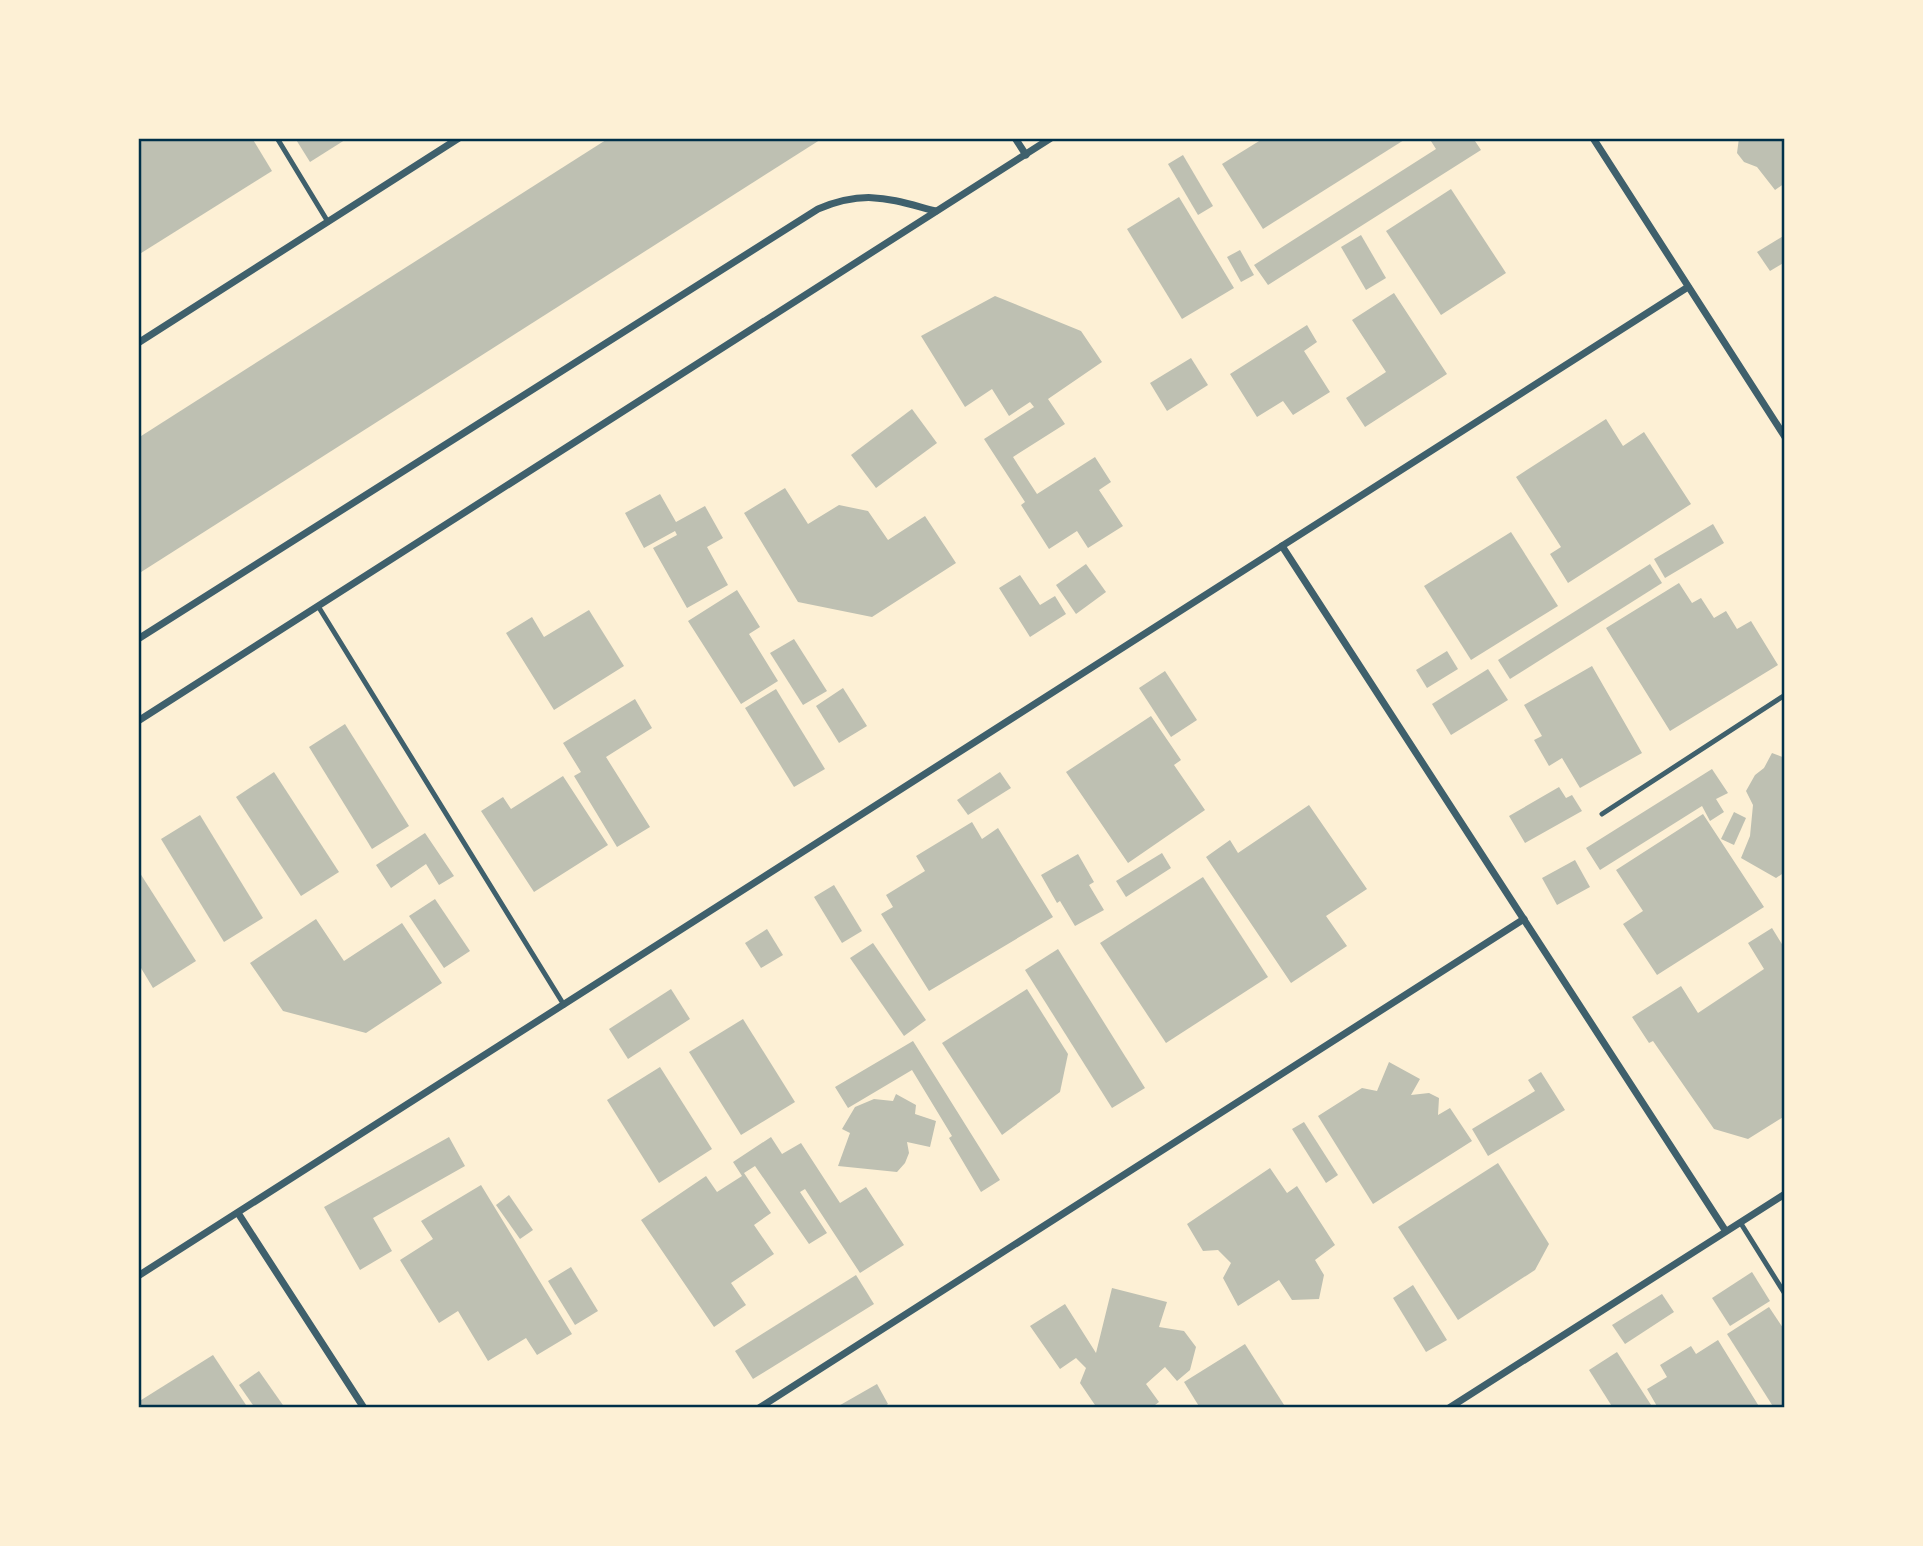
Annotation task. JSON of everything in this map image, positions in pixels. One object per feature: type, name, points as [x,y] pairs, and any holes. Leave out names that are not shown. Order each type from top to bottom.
[{"type":"street","points":[[138,343],[459,138]]},
{"type":"street","points":[[1015,138],[1026,155]]},
{"type":"street","points":[[138,721],[1051,138]]},
{"type":"street","points":[[1593,138],[1785,437]]},
{"type":"street","points":[[138,639],[818,209],[839,200],[861,196],[883,198],[936,211]]},
{"type":"street","points":[[138,1276],[1688,287]]},
{"type":"street","points":[[1282,546],[1725,1230]]},
{"type":"street","points":[[760,1408],[1524,919]]},
{"type":"street","points":[[1449,1408],[1785,1194]]},
{"type":"street","points":[[238,1213],[364,1408]]},
{"type":"lane","points":[[277,138],[328,222]]},
{"type":"lane","points":[[318,606],[564,1005]]},
{"type":"lane","points":[[1602,814],[1785,695]]},
{"type":"lane","points":[[1740,1222],[1785,1294]]},
{"type":"building","points":[[138,138],[252,138],[272,171],[138,255]]},
{"type":"building","points":[[295,138],[348,138],[310,162]]},
{"type":"building","points":[[609,138],[823,138],[138,574],[138,438]]},
{"type":"building","points":[[1264,138],[1404,140],[1263,229],[1222,164]]},
{"type":"building","points":[[1429,138],[1473,138],[1481,150],[1268,285],[1254,265],[1436,149]]},
{"type":"building","points":[[1739,138],[1785,138],[1785,183],[1775,190],[1757,167],[1744,162],[1737,153]]},
{"type":"building","points":[[1183,155],[1213,206],[1198,215],[1168,164]]},
{"type":"building","points":[[1451,189],[1506,273],[1441,315],[1386,231]]},
{"type":"building","points":[[1179,197],[1234,288],[1182,319],[1127,229]]},
{"type":"building","points":[[1361,235],[1386,278],[1366,290],[1341,247]]},
{"type":"building","points":[[1785,235],[1785,262],[1770,271],[1757,252]]},
{"type":"building","points":[[1240,250],[1254,275],[1241,282],[1227,257]]},
{"type":"building","points":[[1394,293],[1447,374],[1365,427],[1346,398],[1386,372],[1352,320]]},
{"type":"building","points":[[995,296],[1081,331],[1102,362],[1048,399],[1065,424],[1013,457],[1037,494],[1095,457],[1111,482],[1099,490],[1123,526],[1088,548],[1077,531],[1049,549],[1021,505],[1025,502],[984,439],[1034,407],[1030,402],[1009,416],[992,389],[965,407],[921,336]]},
{"type":"building","points":[[1307,325],[1317,342],[1304,351],[1330,392],[1293,415],[1283,401],[1257,417],[1230,374]]},
{"type":"building","points":[[1191,358],[1208,385],[1167,411],[1150,383]]},
{"type":"building","points":[[912,409],[937,443],[876,488],[851,455]]},
{"type":"building","points":[[1606,419],[1623,446],[1644,432],[1691,504],[1568,583],[1550,554],[1561,547],[1516,477]]},
{"type":"building","points":[[785,488],[808,524],[839,505],[868,511],[888,540],[925,516],[956,563],[872,617],[798,602],[744,513]]},
{"type":"building","points":[[660,494],[676,522],[705,506],[723,538],[707,547],[728,585],[687,608],[653,548],[677,535],[675,531],[644,548],[625,513]]},
{"type":"building","points":[[1713,524],[1724,543],[1665,578],[1654,559]]},
{"type":"building","points":[[1511,532],[1558,606],[1471,660],[1424,586]]},
{"type":"building","points":[[1086,564],[1106,592],[1076,614],[1056,585]]},
{"type":"building","points":[[1650,564],[1662,583],[1510,679],[1498,660]]},
{"type":"building","points":[[1020,575],[1040,605],[1055,596],[1066,614],[1030,637],[999,588]]},
{"type":"building","points":[[1679,583],[1692,603],[1701,598],[1714,618],[1726,611],[1737,629],[1751,621],[1778,665],[1670,731],[1606,628]]},
{"type":"building","points":[[737,590],[760,627],[749,634],[778,681],[741,704],[688,621]]},
{"type":"building","points":[[589,610],[624,666],[554,710],[506,633],[532,617],[544,637]]},
{"type":"building","points":[[794,639],[827,691],[803,705],[770,653]]},
{"type":"building","points":[[1447,651],[1458,669],[1427,688],[1416,670]]},
{"type":"building","points":[[1592,666],[1642,753],[1580,788],[1562,758],[1549,766],[1534,740],[1542,736],[1524,705]]},
{"type":"building","points":[[1488,669],[1508,700],[1451,735],[1432,704]]},
{"type":"building","points":[[1165,671],[1197,720],[1171,737],[1139,688]]},
{"type":"building","points":[[843,688],[867,726],[839,743],[816,706]]},
{"type":"building","points":[[776,689],[825,769],[794,787],[745,708]]},
{"type":"building","points":[[635,699],[652,728],[606,757],[650,827],[617,847],[574,776],[581,772],[563,743]]},
{"type":"building","points":[[1151,716],[1181,760],[1174,765],[1205,810],[1128,863],[1066,772]]},
{"type":"building","points":[[345,724],[409,826],[372,849],[309,747]]},
{"type":"building","points":[[1772,753],[1785,758],[1785,872],[1776,878],[1741,858],[1750,836],[1753,805],[1746,791]]},
{"type":"building","points":[[1712,769],[1728,793],[1716,799],[1724,812],[1710,821],[1702,806],[1600,870],[1586,848]]},
{"type":"building","points":[[274,772],[339,872],[301,896],[236,797]]},
{"type":"building","points":[[1000,772],[1011,788],[968,815],[957,800]]},
{"type":"building","points":[[563,776],[608,845],[534,892],[481,811],[503,797],[511,809]]},
{"type":"building","points":[[1559,787],[1566,798],[1572,795],[1582,811],[1525,843],[1509,816]]},
{"type":"building","points":[[1309,805],[1367,889],[1326,916],[1347,946],[1291,983],[1206,857],[1230,840],[1238,853]]},
{"type":"building","points":[[1734,812],[1746,818],[1734,845],[1721,839]]},
{"type":"building","points":[[1703,814],[1764,907],[1657,975],[1623,924],[1643,911],[1616,870]]},
{"type":"building","points":[[200,815],[263,918],[224,942],[161,839]]},
{"type":"building","points":[[972,822],[982,839],[998,828],[1053,917],[929,991],[881,914],[893,907],[886,895],[925,871],[916,856]]},
{"type":"building","points":[[425,833],[454,876],[439,885],[426,864],[391,888],[376,865]]},
{"type":"building","points":[[1162,853],[1171,868],[1126,897],[1116,881]]},
{"type":"building","points":[[1078,854],[1094,882],[1089,885],[1104,910],[1075,926],[1060,901],[1057,903],[1041,875]]},
{"type":"building","points":[[1575,860],[1590,887],[1557,905],[1542,878]]},
{"type":"building","points":[[138,870],[196,961],[153,988],[138,963]]},
{"type":"building","points":[[1203,877],[1268,977],[1166,1043],[1100,943]]},
{"type":"building","points":[[834,885],[862,931],[842,943],[814,897]]},
{"type":"building","points":[[435,899],[470,951],[444,968],[409,916]]},
{"type":"building","points":[[316,919],[344,961],[402,923],[442,983],[366,1033],[283,1011],[250,963]]},
{"type":"building","points":[[1772,928],[1785,949],[1785,1116],[1748,1139],[1714,1129],[1653,1041],[1649,1043],[1632,1017],[1681,986],[1698,1013],[1764,969],[1748,943]]},
{"type":"building","points":[[767,929],[783,955],[761,968],[745,943]]},
{"type":"building","points":[[873,943],[926,1020],[904,1036],[850,958]]},
{"type":"building","points":[[1058,949],[1145,1088],[1112,1108],[1025,970]]},
{"type":"building","points":[[671,989],[690,1019],[628,1059],[609,1029]]},
{"type":"building","points":[[1027,989],[1068,1054],[1060,1092],[1002,1135],[942,1043]]},
{"type":"building","points":[[743,1019],[795,1102],[741,1135],[689,1052]]},
{"type":"building","points":[[913,1041],[1000,1180],[981,1192],[949,1138],[952,1136],[912,1070],[848,1108],[835,1087]]},
{"type":"building","points":[[1389,1062],[1420,1079],[1411,1095],[1429,1093],[1439,1098],[1438,1115],[1450,1108],[1472,1141],[1373,1204],[1318,1116],[1362,1088],[1377,1091]]},
{"type":"building","points":[[660,1067],[712,1149],[659,1183],[607,1100]]},
{"type":"building","points":[[1541,1072],[1565,1110],[1488,1156],[1472,1129],[1535,1091],[1528,1080]]},
{"type":"building","points":[[896,1094],[916,1105],[915,1114],[936,1121],[930,1147],[907,1142],[909,1153],[897,1172],[838,1166],[850,1133],[842,1129],[855,1107],[874,1099],[893,1101]]},
{"type":"building","points":[[1304,1122],[1338,1175],[1326,1183],[1292,1129]]},
{"type":"building","points":[[449,1137],[465,1166],[373,1218],[392,1251],[360,1270],[324,1207]]},
{"type":"building","points":[[771,1137],[782,1154],[801,1143],[840,1203],[866,1187],[904,1245],[860,1273],[805,1189],[800,1192],[827,1233],[809,1244],[755,1166],[744,1173],[771,1213],[754,1225],[774,1254],[731,1283],[746,1305],[714,1327],[641,1220],[706,1176],[717,1192],[742,1176],[733,1162]]},
{"type":"building","points":[[1498,1163],[1549,1244],[1535,1270],[1458,1320],[1398,1227]]},
{"type":"building","points":[[1270,1168],[1287,1193],[1297,1186],[1335,1245],[1315,1260],[1324,1275],[1319,1299],[1292,1300],[1279,1280],[1238,1306],[1223,1278],[1231,1263],[1218,1250],[1203,1251],[1187,1224]]},
{"type":"building","points":[[481,1185],[572,1334],[537,1355],[526,1338],[488,1361],[458,1311],[439,1323],[400,1260],[433,1239],[421,1221]]},
{"type":"building","points":[[509,1195],[533,1230],[520,1239],[496,1205]]},
{"type":"building","points":[[571,1267],[598,1311],[575,1325],[548,1281]]},
{"type":"building","points":[[1752,1272],[1770,1301],[1730,1326],[1712,1298]]},
{"type":"building","points":[[856,1275],[874,1304],[753,1379],[735,1351]]},
{"type":"building","points":[[1413,1285],[1447,1340],[1426,1352],[1393,1298]]},
{"type":"building","points":[[1112,1288],[1167,1302],[1159,1327],[1184,1331],[1196,1347],[1190,1370],[1177,1381],[1165,1367],[1146,1384],[1159,1402],[1151,1408],[1097,1408],[1080,1383],[1086,1368],[1076,1358],[1060,1369],[1030,1326],[1065,1304],[1096,1353]]},
{"type":"building","points":[[1662,1294],[1674,1312],[1625,1344],[1612,1325]]},
{"type":"building","points":[[1769,1307],[1785,1331],[1785,1408],[1774,1408],[1727,1334]]},
{"type":"building","points":[[1718,1340],[1760,1408],[1658,1408],[1647,1389],[1667,1377],[1660,1365],[1691,1346],[1696,1354]]},
{"type":"building","points":[[1245,1344],[1286,1408],[1200,1408],[1184,1382]]},
{"type":"building","points":[[1617,1352],[1653,1408],[1613,1408],[1589,1370]]},
{"type":"building","points":[[213,1355],[248,1408],[138,1408],[138,1402]]},
{"type":"building","points":[[259,1371],[285,1408],[255,1408],[239,1385]]},
{"type":"building","points":[[877,1384],[888,1404],[882,1408],[835,1408]]}]
